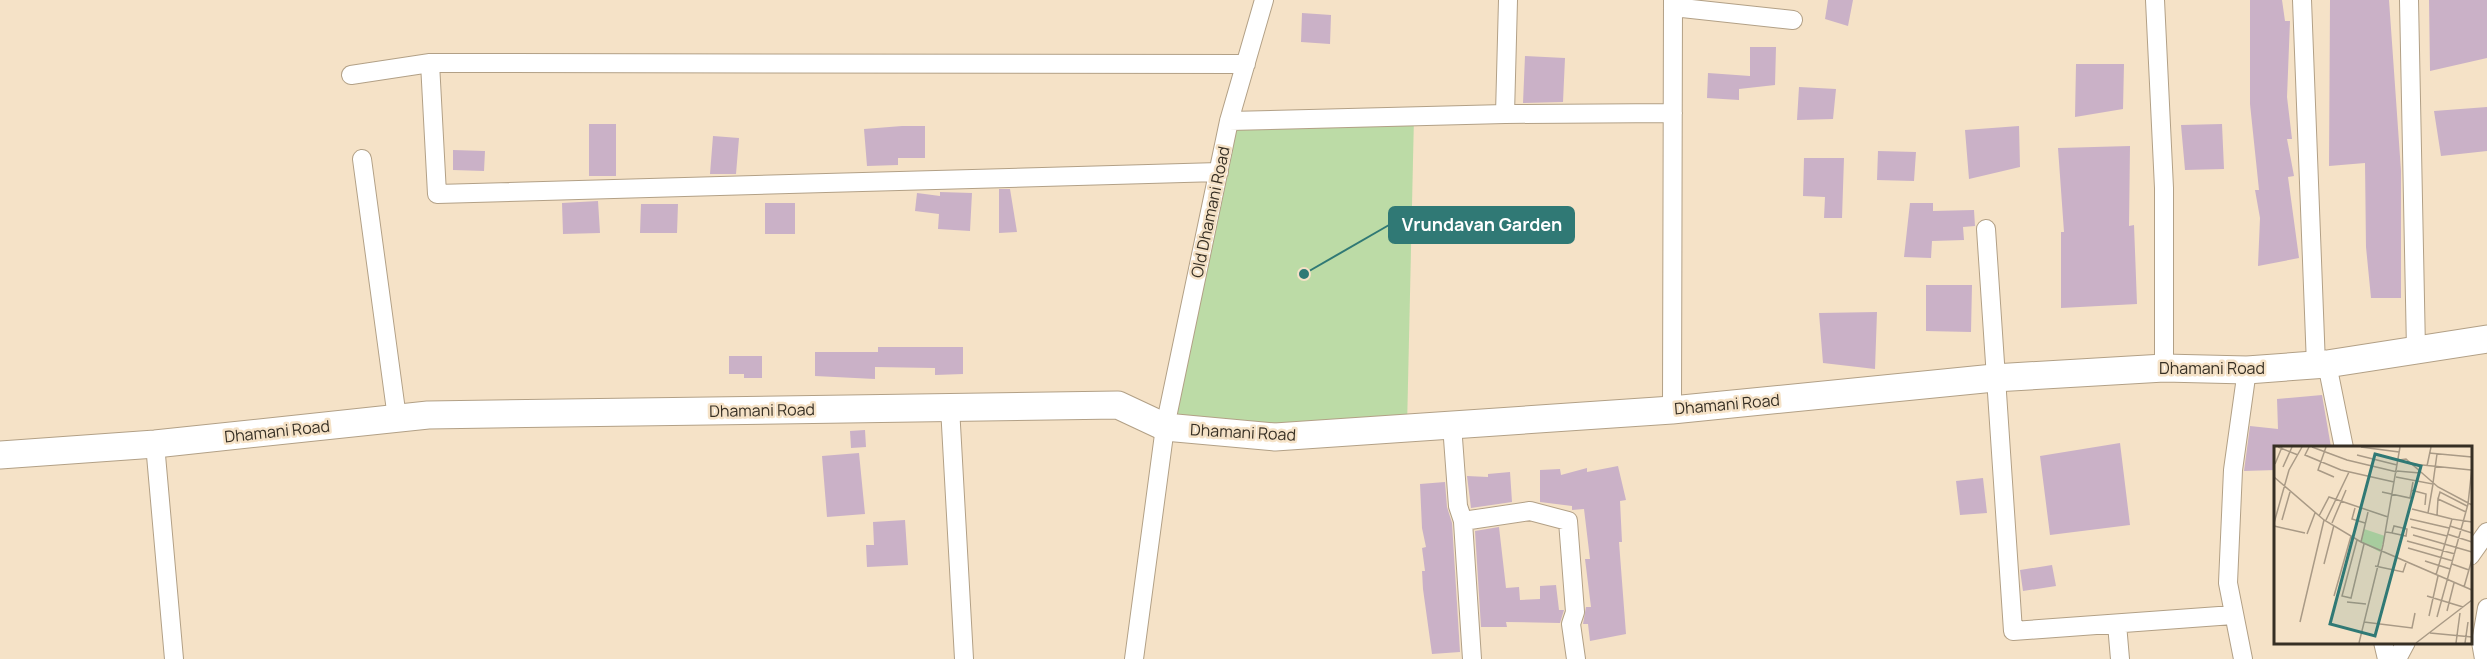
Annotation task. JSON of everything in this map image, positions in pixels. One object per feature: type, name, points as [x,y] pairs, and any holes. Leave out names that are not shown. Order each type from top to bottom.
[{"type":"main road","name":"Dhamani Road","points":[[0,455],[155,444],[440,415],[950,407],[1118,405],[1165,427],[1275,437],[1672,410],[1994,378],[2164,368],[2247,370],[2322,365],[2487,339]]},
{"type":"street","name":"Old Dhamani Road","points":[[1134,659],[1165,427],[1229,121],[1264,0]]},
{"type":"street","points":[[1505,114],[1508,0]]},
{"type":"street","points":[[2155,0],[2164,188],[2164,368]]},
{"type":"street","points":[[2302,0],[2322,365],[2344,446]]},
{"type":"street","points":[[2409,0],[2416,350]]},
{"type":"street","points":[[1672,410],[1673,4],[1794,20]]},
{"type":"street","points":[[351,75],[430,63],[1246,64]]},
{"type":"street","points":[[430,63],[437,194],[1219,172]]},
{"type":"street","points":[[1229,121],[1505,114],[1672,113]]},
{"type":"street","points":[[362,159],[397,418]]},
{"type":"street","points":[[1986,230],[1994,378],[2013,631],[2233,615]]},
{"type":"street","points":[[2243,659],[2228,583],[2233,470],[2247,370]]},
{"type":"street","points":[[950,407],[964,659]]},
{"type":"street","points":[[1452,425],[1458,506],[1464,521],[1530,511],[1568,521],[1575,612],[1571,624],[1576,659]]},
{"type":"street","points":[[155,444],[174,659]]},
{"type":"street","points":[[1463,522],[1472,659]]},
{"type":"street","points":[[2472,554],[2486,540]]},
{"type":"street","points":[[2484,659],[2481,642],[2487,608]]},
{"type":"street","points":[[2117,624],[2120,659]]},
{"type":"street","points":[[2383,644],[2387,659]]},
{"type":"street","points":[[2397,659],[2405,644]]},
{"type":"green space","points":[[1414,116],[1407,428],[1165,427],[1229,121]]},
{"type":"building","points":[[1828,0],[1853,0],[1848,26],[1825,19]]},
{"type":"building","points":[[2250,0],[2282,0],[2285,21],[2290,21],[2287,97],[2292,139],[2287,139],[2294,176],[2288,177],[2299,258],[2258,266],[2260,218],[2255,190],[2259,190],[2250,104]]},
{"type":"building","points":[[2330,0],[2389,0],[2401,171],[2401,298],[2371,298],[2366,247],[2365,163],[2329,166]]},
{"type":"building","points":[[2429,0],[2487,0],[2487,58],[2430,71]]},
{"type":"building","points":[[1302,13],[1331,15],[1330,44],[1301,42]]},
{"type":"building","points":[[1750,47],[1776,47],[1775,85],[1739,89],[1739,100],[1707,98],[1708,73],[1750,76]]},
{"type":"building","points":[[1525,56],[1565,58],[1563,102],[1523,103]]},
{"type":"building","points":[[2076,64],[2124,64],[2123,109],[2075,117]]},
{"type":"building","points":[[1799,87],[1836,89],[1833,119],[1797,120]]},
{"type":"building","points":[[2487,107],[2487,151],[2441,156],[2434,111]]},
{"type":"building","points":[[589,124],[616,124],[616,176],[589,176]]},
{"type":"building","points":[[2222,124],[2224,169],[2185,170],[2181,125]]},
{"type":"building","points":[[925,126],[925,158],[898,158],[898,165],[867,166],[864,129]]},
{"type":"building","points":[[2019,126],[2020,167],[1969,179],[1965,130]]},
{"type":"building","points":[[713,136],[739,138],[736,174],[710,174]]},
{"type":"building","points":[[2130,146],[2129,226],[2134,225],[2137,304],[2061,308],[2061,232],[2064,232],[2058,148]]},
{"type":"building","points":[[453,150],[485,151],[484,171],[453,170]]},
{"type":"building","points":[[1878,151],[1916,152],[1914,181],[1877,180]]},
{"type":"building","points":[[1804,158],[1844,158],[1842,218],[1824,218],[1825,197],[1803,196]]},
{"type":"building","points":[[999,189],[1010,189],[1017,232],[999,233]]},
{"type":"building","points":[[940,192],[972,193],[970,231],[938,229],[939,214],[915,211],[917,193],[940,196]]},
{"type":"building","points":[[598,201],[600,233],[563,234],[562,203]]},
{"type":"building","points":[[765,203],[795,203],[795,234],[765,234]]},
{"type":"building","points":[[1910,203],[1933,203],[1933,211],[1974,210],[1975,226],[1963,227],[1964,240],[1932,241],[1931,258],[1904,257]]},
{"type":"building","points":[[641,204],[678,204],[677,233],[640,233]]},
{"type":"building","points":[[1926,285],[1972,285],[1971,332],[1926,331]]},
{"type":"building","points":[[1877,312],[1875,369],[1823,363],[1819,313]]},
{"type":"building","points":[[878,347],[963,347],[963,374],[935,375],[935,368],[875,367],[875,379],[815,376],[815,352],[878,352]]},
{"type":"building","points":[[729,356],[762,356],[762,378],[744,378],[744,374],[729,374]]},
{"type":"building","points":[[2322,395],[2331,446],[2274,446],[2274,470],[2244,471],[2250,426],[2278,429],[2277,399]]},
{"type":"building","points":[[865,430],[866,447],[851,448],[850,431]]},
{"type":"building","points":[[2120,443],[2130,525],[2050,535],[2040,456]]},
{"type":"building","points":[[859,453],[865,514],[827,517],[822,456]]},
{"type":"building","points":[[1618,466],[1626,500],[1620,501],[1622,542],[1619,542],[1626,634],[1590,641],[1588,624],[1583,624],[1586,607],[1591,607],[1585,559],[1590,559],[1584,509],[1572,510],[1572,506],[1540,502],[1540,470],[1560,469],[1561,475],[1587,468],[1587,472]]},
{"type":"building","points":[[1510,472],[1512,502],[1471,508],[1467,476],[1488,477],[1488,474]]},
{"type":"building","points":[[1983,478],[1987,513],[1960,515],[1956,481]]},
{"type":"building","points":[[1445,482],[1447,507],[1452,523],[1460,652],[1432,654],[1423,589],[1422,571],[1425,571],[1422,548],[1426,547],[1422,528],[1420,484]]},
{"type":"building","points":[[905,520],[908,565],[867,567],[866,545],[874,545],[873,522]]},
{"type":"building","points":[[1499,527],[1506,588],[1519,587],[1520,600],[1540,599],[1540,586],[1556,585],[1559,610],[1564,610],[1560,623],[1506,622],[1507,627],[1481,627],[1475,531]]},
{"type":"building","points":[[2052,565],[2056,586],[2023,591],[2020,570]]},
{"type":"place","name":"Vrundavan Garden","points":[[1304,274]]}]
